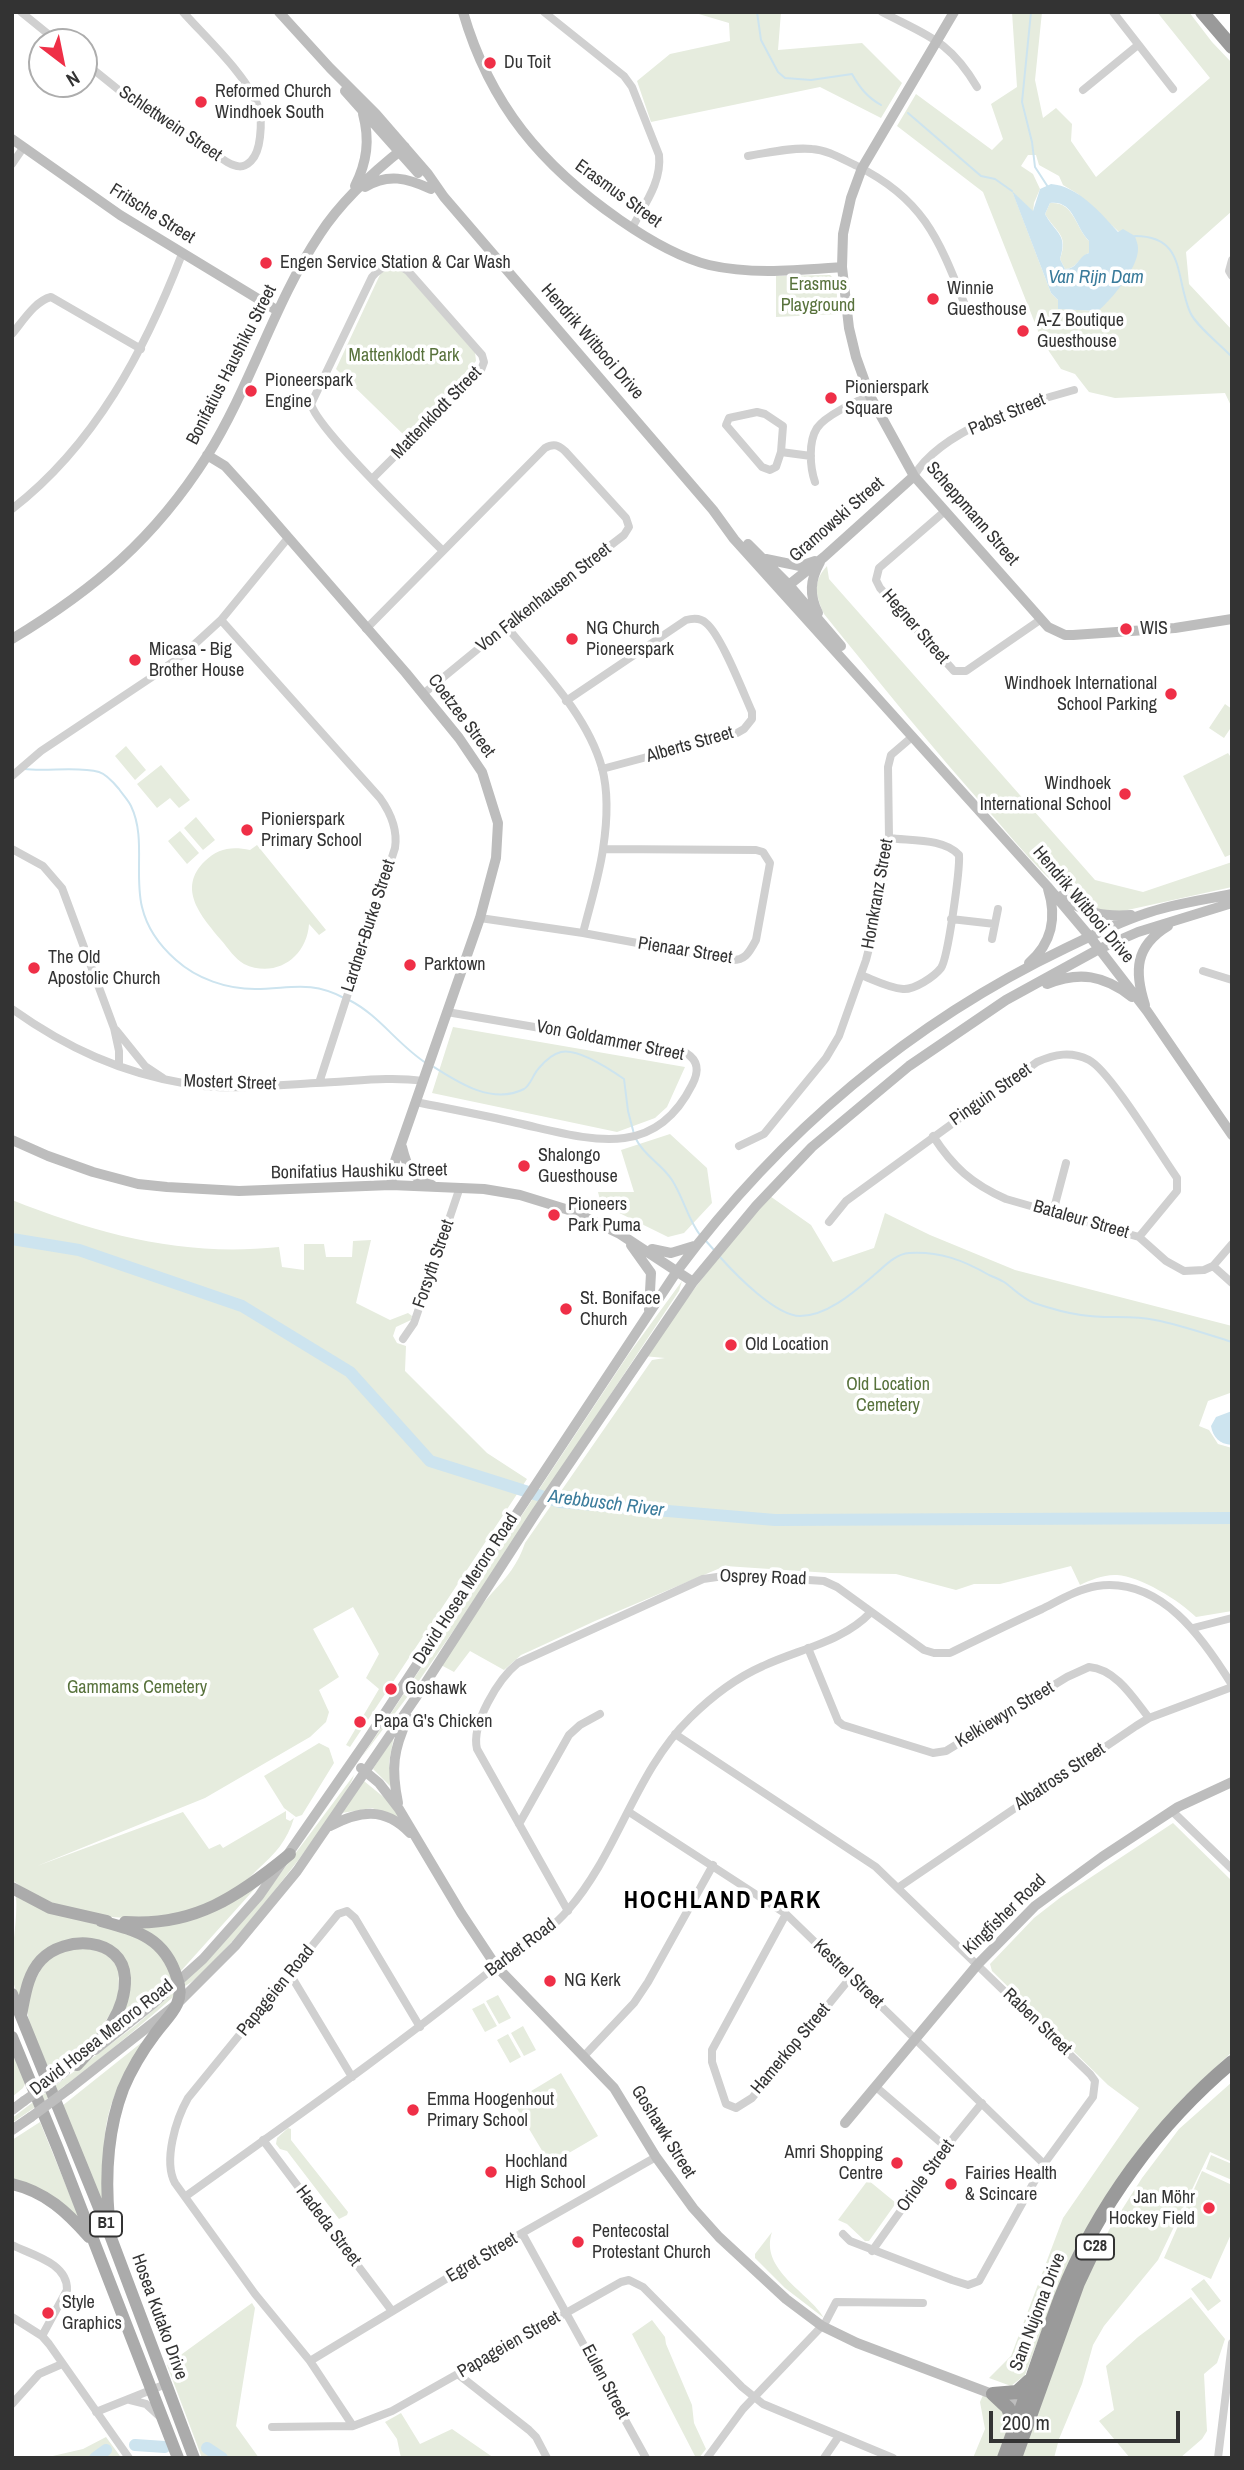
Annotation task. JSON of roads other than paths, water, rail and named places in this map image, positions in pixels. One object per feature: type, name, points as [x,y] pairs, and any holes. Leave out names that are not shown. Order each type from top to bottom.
[{"type":"highway","points":[[1202,12],[1232,47]]},
{"type":"highway","name":"Sam Nujoma Drive","points":[[1015,2458],[1033,2376],[1073,2271],[1134,2166],[1174,2116],[1232,2062]]},
{"type":"highway","name":"Sam Nujoma Drive","points":[[1004,2458],[1015,2427],[1028,2407],[1077,2283],[1112,2216],[1138,2173],[1174,2127],[1232,2070]]},
{"type":"highway","points":[[993,2394],[1017,2392],[1033,2376]]},
{"type":"highway","points":[[993,2394],[1006,2405],[1015,2427]]},
{"type":"main road","name":"Hendrik Witbooi Drive","points":[[279,12],[330,68],[362,111],[402,149],[431,189],[444,197]]},
{"type":"main road","name":"Erasmus Street","points":[[463,12],[490,80],[533,146],[577,189],[632,228],[674,252],[715,266],[750,270],[842,267]]},
{"type":"main road","name":"Scheppmann Street","points":[[954,12],[862,168],[846,215],[842,267],[852,342],[870,396],[914,476],[1040,620],[1054,630],[1073,635],[1175,628],[1232,619]]},
{"type":"main road","name":"Hendrik Witbooi Drive","points":[[330,68],[348,84],[713,510],[734,538],[823,623],[889,711]]},
{"type":"main road","points":[[349,198],[360,177],[367,150],[368,134],[362,111]]},
{"type":"main road","name":"Fritsche Street","points":[[12,139],[91,196],[181,254],[278,311]]},
{"type":"main road","name":"Bonifatius Haushiku Street","points":[[12,639],[66,605],[121,562],[163,517],[216,440],[278,311],[319,236],[349,198],[402,149]]},
{"type":"main road","points":[[349,198],[368,185],[385,178],[404,179],[431,189]]},
{"type":"main road","points":[[216,440],[218,455],[225,466]]},
{"type":"main road","name":"Coetzee Street","points":[[207,455],[225,466],[424,694],[482,772],[498,823],[496,858],[480,918],[394,1164],[391,1185]]},
{"type":"main road","points":[[194,474],[213,465],[225,466]]},
{"type":"main road","name":"Gramowski Street","points":[[786,588],[914,476]]},
{"type":"main road","name":"Hendrik Witbooi Drive","points":[[713,510],[763,558],[889,711],[1048,886],[1147,1011],[1232,1135]]},
{"type":"main road","points":[[763,558],[800,566],[824,557]]},
{"type":"main road","points":[[823,623],[812,600],[811,591],[814,572],[824,557]]},
{"type":"main road","points":[[1048,886],[1080,909],[1092,914],[1114,917],[1146,913]]},
{"type":"main road","points":[[1020,970],[1034,958],[1049,937],[1053,916],[1048,886]]},
{"type":"main road","name":"David Hosea Meroro Road","points":[[12,2110],[154,2003],[229,1931],[290,1854],[353,1762],[677,1271],[719,1219],[809,1123],[860,1078],[936,1021],[1020,970],[1146,913],[1232,894]]},
{"type":"main road","name":"David Hosea Meroro Road","points":[[12,2130],[177,2004],[250,1929],[297,1871],[693,1282],[732,1233],[812,1147],[875,1092],[946,1039],[1006,1000],[1099,949],[1184,916],[1232,903]]},
{"type":"main road","points":[[1147,1011],[1138,978],[1139,961],[1151,939],[1184,916]]},
{"type":"main road","points":[[1006,1000],[1062,978],[1093,976],[1118,987],[1147,1011]]},
{"type":"main road","name":"Bonifatius Haushiku Street","points":[[12,1140],[69,1164],[138,1184],[239,1191],[391,1185],[460,1187],[506,1192],[538,1199],[572,1211],[620,1234],[693,1282]]},
{"type":"main road","points":[[402,1147],[406,1165],[412,1175],[440,1188]]},
{"type":"main road","points":[[371,1185],[385,1179],[394,1164]]},
{"type":"main road","points":[[620,1234],[636,1250],[651,1273],[649,1312]]},
{"type":"main road","points":[[637,1243],[662,1253],[671,1253],[698,1244]]},
{"type":"main road","points":[[399,1810],[395,1787],[395,1748],[423,1686]]},
{"type":"main road","name":"Goshawk Street","points":[[353,1762],[379,1783],[399,1810],[496,1966],[614,2088],[677,2188],[719,2236],[786,2299],[823,2326],[857,2343],[1028,2407]]},
{"type":"main road","name":"Kingfisher Road","points":[[845,2123],[978,1964],[1035,1906],[1172,1811],[1232,1782]]},
{"type":"main road","points":[[326,1828],[365,1812],[380,1815],[407,1829],[421,1845]]},
{"type":"main road","points":[[101,1921],[162,1923],[205,1911],[248,1887],[290,1854]]},
{"type":"main road","points":[[12,1888],[50,1908],[134,1930],[158,1944],[172,1964],[178,1981],[180,1994],[177,2004],[145,2049],[118,2103],[107,2166],[110,2235]]},
{"type":"main road","points":[[20,2017],[31,1976],[40,1960],[51,1951],[61,1946],[83,1942],[102,1947],[115,1957],[124,1971],[125,1979],[118,2013],[105,2035],[71,2068]]},
{"type":"main road","name":"Hosea Kutako Drive","points":[[12,1994],[110,2235],[194,2458]]},
{"type":"main road","name":"Hosea Kutako Drive","points":[[12,2037],[178,2458]]},
{"type":"main road","points":[[12,2184],[35,2191],[56,2203],[94,2242]]},
{"type":"street","points":[[21,12],[41,28]]},
{"type":"street","name":"Schlettwein Street","points":[[98,73],[125,95],[227,163],[237,167],[247,166],[255,157],[260,143],[260,112],[256,101],[237,72],[183,12]]},
{"type":"street","points":[[544,12],[624,76],[632,87],[659,155],[660,164],[658,180],[632,228]]},
{"type":"street","points":[[882,12],[937,40],[956,55],[977,87]]},
{"type":"street","points":[[1113,12],[1173,89]]},
{"type":"street","points":[[1083,90],[1138,45]]},
{"type":"street","points":[[12,164],[23,148]]},
{"type":"street","points":[[748,156],[810,149],[834,155],[862,168],[901,195],[931,227],[948,260],[965,306]]},
{"type":"street","points":[[12,509],[52,474],[92,426],[141,349],[181,254]]},
{"type":"street","points":[[1232,261],[1229,271],[1232,276]]},
{"type":"street","name":"Mattenklodt Street","points":[[372,479],[481,370],[484,362],[482,355],[408,271],[395,264],[384,266],[372,277],[311,404],[317,418],[372,479],[442,550]]},
{"type":"street","points":[[12,334],[37,304],[44,298],[51,297],[141,349]]},
{"type":"street","name":"Pabst Street","points":[[914,476],[920,466],[946,444],[976,425],[1034,402],[1074,390]]},
{"type":"street","points":[[815,482],[811,456],[814,434],[821,423],[851,404],[870,396]]},
{"type":"street","points":[[757,412],[765,414],[783,426],[781,452],[776,467],[765,469],[727,427],[727,420],[757,412]]},
{"type":"street","name":"Von Falkenhausen Street","points":[[366,629],[442,550],[551,444],[559,446],[626,517],[629,527],[624,536],[506,626],[424,694]]},
{"type":"street","points":[[781,452],[811,456]]},
{"type":"street","name":"Hegner Street","points":[[945,511],[878,568],[876,580],[880,588],[954,671],[958,672],[966,671],[1040,620]]},
{"type":"street","points":[[12,776],[41,751],[155,676],[185,653],[221,620],[288,538]]},
{"type":"street","name":"Alberts Street","points":[[566,701],[693,618],[706,622],[733,668],[752,712],[752,719],[744,729],[602,769]]},
{"type":"street","name":"Lardner-Burke Street","points":[[221,620],[380,797],[393,824],[395,848],[319,1083]]},
{"type":"street","points":[[506,626],[566,701],[596,750],[602,769],[607,799],[603,849],[583,933]]},
{"type":"street","name":"Hornkranz Street","points":[[739,1146],[764,1134],[825,1058],[839,1036],[877,920],[889,838],[888,767],[891,755],[912,737]]},
{"type":"street","points":[[861,975],[903,989],[923,982],[943,964],[959,855],[945,845],[889,838]]},
{"type":"street","points":[[12,849],[43,866],[62,888],[114,1028],[119,1066]]},
{"type":"street","name":"Pienaar Street","points":[[480,918],[739,961],[746,957],[756,940],[770,863],[764,852],[603,849]]},
{"type":"street","points":[[992,939],[998,909]]},
{"type":"street","points":[[951,919],[995,924]]},
{"type":"street","points":[[1203,971],[1232,980]]},
{"type":"street","name":"Mostert Street","points":[[12,1009],[61,1042],[142,1076],[208,1086],[377,1079],[423,1081]]},
{"type":"street","name":"Von Goldammer Street","points":[[416,1102],[573,1135],[615,1140],[634,1137],[659,1126],[676,1111],[698,1071],[696,1063],[686,1053],[447,1012]]},
{"type":"street","points":[[114,1028],[145,1066],[166,1079]]},
{"type":"street","name":"Pinguin Street","points":[[829,1222],[846,1201],[933,1136],[1037,1062],[1062,1054],[1090,1061],[1107,1076],[1177,1178],[1177,1191],[1139,1237]]},
{"type":"street","name":"Bataleur Street","points":[[933,1136],[954,1164],[978,1186],[1006,1199],[1139,1237],[1166,1261],[1185,1271],[1205,1270],[1213,1266]]},
{"type":"street","points":[[1053,1212],[1066,1163]]},
{"type":"street","name":"Forsyth Street","points":[[403,1339],[414,1323],[460,1187]]},
{"type":"street","points":[[1232,1244],[1213,1266],[1232,1283]]},
{"type":"street","name":"Osprey Road","points":[[568,1911],[477,1749],[474,1739],[480,1720],[507,1674],[529,1656],[697,1581],[721,1575],[824,1581],[837,1587],[924,1650],[943,1654],[1071,1595],[1097,1586],[1121,1586],[1143,1593],[1169,1608],[1193,1628],[1211,1651],[1232,1686]]},
{"type":"street","name":"Barbet Road","points":[[186,2196],[421,2027],[496,1966],[538,1938],[568,1911],[585,1888],[660,1755],[675,1734],[708,1702],[764,1665],[853,1628],[871,1612]]},
{"type":"street","points":[[1193,1628],[1232,1618]]},
{"type":"street","name":"Kelkiewyn Street","points":[[808,1648],[838,1721],[843,1725],[933,1753],[946,1751],[1067,1677],[1089,1667],[1107,1673],[1125,1688],[1149,1718]]},
{"type":"street","name":"Albatross Street","points":[[899,1887],[1149,1718],[1232,1686]]},
{"type":"street","points":[[519,1824],[569,1735],[580,1725],[600,1714]]},
{"type":"street","name":"Raben Street","points":[[675,1734],[876,1867],[1096,2081],[1093,2097],[1044,2164],[983,2276],[974,2283],[968,2285],[872,2250],[850,2241],[843,2234]]},
{"type":"street","points":[[1172,1811],[1232,1869]]},
{"type":"street","name":"Kestrel Street","points":[[629,1812],[786,1914],[1044,2164]]},
{"type":"street","points":[[584,2056],[634,2003],[713,1865]]},
{"type":"street","name":"Papageien Road","points":[[186,2196],[169,2172],[169,2158],[184,2105],[338,1914],[347,1911],[355,1918],[421,2027]]},
{"type":"street","name":"Hamerkop Street","points":[[786,1914],[712,2050],[712,2062],[726,2104],[736,2108],[752,2098],[851,1978]]},
{"type":"street","points":[[290,1974],[352,2077]]},
{"type":"street","points":[[876,2087],[946,2147]]},
{"type":"street","name":"Oriole Street","points":[[872,2250],[946,2147],[982,2103]]},
{"type":"street","name":"Hadeda Street","points":[[263,2140],[392,2311]]},
{"type":"street","name":"Egret Street","points":[[310,2361],[522,2233],[656,2157]]},
{"type":"street","points":[[186,2196],[255,2294],[310,2361],[353,2426]]},
{"type":"street","name":"Eulen Street","points":[[522,2233],[646,2458]]},
{"type":"street","points":[[12,2245],[54,2265],[64,2274],[67,2282],[67,2290],[42,2336]]},
{"type":"street","name":"Papageien Street","points":[[353,2426],[392,2411],[621,2282],[635,2282],[754,2397],[770,2409],[893,2458]]},
{"type":"street","points":[[708,2458],[754,2397],[823,2326],[836,2302],[923,2303]]},
{"type":"street","points":[[12,2317],[42,2336],[129,2458]]},
{"type":"street","points":[[1218,2458],[1232,2343]]},
{"type":"street","points":[[12,2404],[39,2374],[62,2364]]},
{"type":"street","points":[[459,2375],[529,2430],[536,2437],[547,2458]]},
{"type":"street","points":[[96,2412],[166,2384]]},
{"type":"street","points":[[127,2400],[146,2404],[164,2422]]},
{"type":"street","points":[[272,2427],[353,2426]]},
{"type":"street","points":[[824,2458],[839,2436]]},
{"type":"water","name":"Van Rijn Dam","points":[[1051,184],[1070,190],[1088,202],[1118,232],[1123,229],[1135,236],[1138,248],[1134,264],[1117,291],[1098,311],[1058,309],[1058,300],[1051,293],[1012,191],[1033,211],[1040,189]],"holes":[[[1050,203],[1058,203],[1069,210],[1089,241],[1089,253],[1075,265],[1065,269],[1060,259],[1062,239],[1045,214]]]},
{"type":"water","points":[[1232,1411],[1232,1445],[1217,1439],[1211,1426],[1216,1417]]},
{"type":"waterway","points":[[757,12],[761,40],[778,72],[785,78],[811,80],[852,74],[864,92],[881,105]]},
{"type":"waterway","points":[[1031,12],[1022,102],[1035,167],[1048,187]]},
{"type":"waterway","points":[[908,113],[981,176],[995,179],[1012,191]]},
{"type":"waterway","points":[[1135,236],[1151,238],[1163,243],[1171,251],[1190,312],[1232,357]]},
{"type":"waterway","points":[[24,769],[82,769],[99,772],[119,789],[130,804],[138,830],[139,882],[144,915],[160,943],[184,967],[203,978],[234,987],[310,987],[344,998]]},
{"type":"waterway","points":[[349,1000],[370,1014],[426,1063]]},
{"type":"waterway","points":[[434,1067],[465,1085],[500,1095],[524,1089],[537,1070],[555,1054],[576,1053],[624,1079],[634,1134]]},
{"type":"waterway","points":[[636,1139],[672,1180],[700,1235]]},
{"type":"waterway","name":"Arebbusch River","points":[[12,1239],[79,1250],[242,1306],[350,1372],[430,1461],[560,1502],[775,1520],[1232,1518]]},
{"type":"waterway","points":[[706,1241],[714,1250]]},
{"type":"waterway","points":[[720,1257],[768,1302],[790,1314],[800,1316],[820,1312],[840,1302],[899,1256],[920,1253],[941,1255],[970,1265],[1004,1282],[1030,1301],[1051,1308],[1090,1316],[1155,1320],[1232,1342]]},
{"type":"waterway","points":[[135,2445],[165,2447]]},
{"type":"waterway","points":[[207,2448],[222,2458]]},
{"type":"waterway","points":[[95,2458],[106,2450]]},
{"type":"place","name":"Du Toit","points":[[490,63]]},
{"type":"place","name":"Reformed Church Windhoek South","points":[[201,102]]},
{"type":"place","name":"Engen Service Station & Car Wash","points":[[266,263]]},
{"type":"place","name":"Winnie Guesthouse","points":[[933,299]]},
{"type":"place","name":"A-Z Boutique Guesthouse","points":[[1023,331]]},
{"type":"place","name":"Pioneerspark Engine","points":[[251,391]]},
{"type":"place","name":"Pionierspark Square","points":[[831,398]]},
{"type":"place","name":"WIS","points":[[1126,629]]},
{"type":"place","name":"NG Church Pioneerspark","points":[[572,639]]},
{"type":"place","name":"Micasa - Big Brother House","points":[[135,660]]},
{"type":"place","name":"Windhoek International School Parking","points":[[1171,694]]},
{"type":"place","name":"Windhoek International School","points":[[1125,794]]},
{"type":"place","name":"Pionierspark Primary School","points":[[247,830]]},
{"type":"place","name":"Parktown","points":[[410,965]]},
{"type":"place","name":"The Old Apostolic Church","points":[[34,968]]},
{"type":"place","name":"Shalongo Guesthouse","points":[[524,1166]]},
{"type":"place","name":"Pioneers Park Puma","points":[[554,1215]]},
{"type":"place","name":"St. Boniface Church","points":[[566,1309]]},
{"type":"place","name":"Old Location","points":[[731,1345]]},
{"type":"place","name":"Goshawk","points":[[391,1689]]},
{"type":"place","name":"Papa G's Chicken","points":[[360,1722]]},
{"type":"place","name":"NG Kerk","points":[[550,1981]]},
{"type":"place","name":"Emma Hoogenhout Primary School","points":[[413,2110]]},
{"type":"place","name":"Amri Shopping Centre","points":[[897,2163]]},
{"type":"place","name":"Hochland High School","points":[[491,2172]]},
{"type":"place","name":"Fairies Health & Scincare","points":[[951,2184]]},
{"type":"place","name":"Jan Möhr Hockey Field","points":[[1209,2208]]},
{"type":"place","name":"Pentecostal Protestant Church","points":[[578,2242]]},
{"type":"place","name":"Style Graphics","points":[[48,2313]]},
{"type":"district","name":"HOCHLAND PARK","points":[[723,1902]]},
{"type":"park label","name":"Erasmus Playground","points":[[818,295]]},
{"type":"park label","name":"Mattenklodt Park","points":[[404,356]]},
{"type":"park label","name":"Old Location Cemetery","points":[[888,1395]]},
{"type":"park label","name":"Gammams Cemetery","points":[[137,1688]]}]
